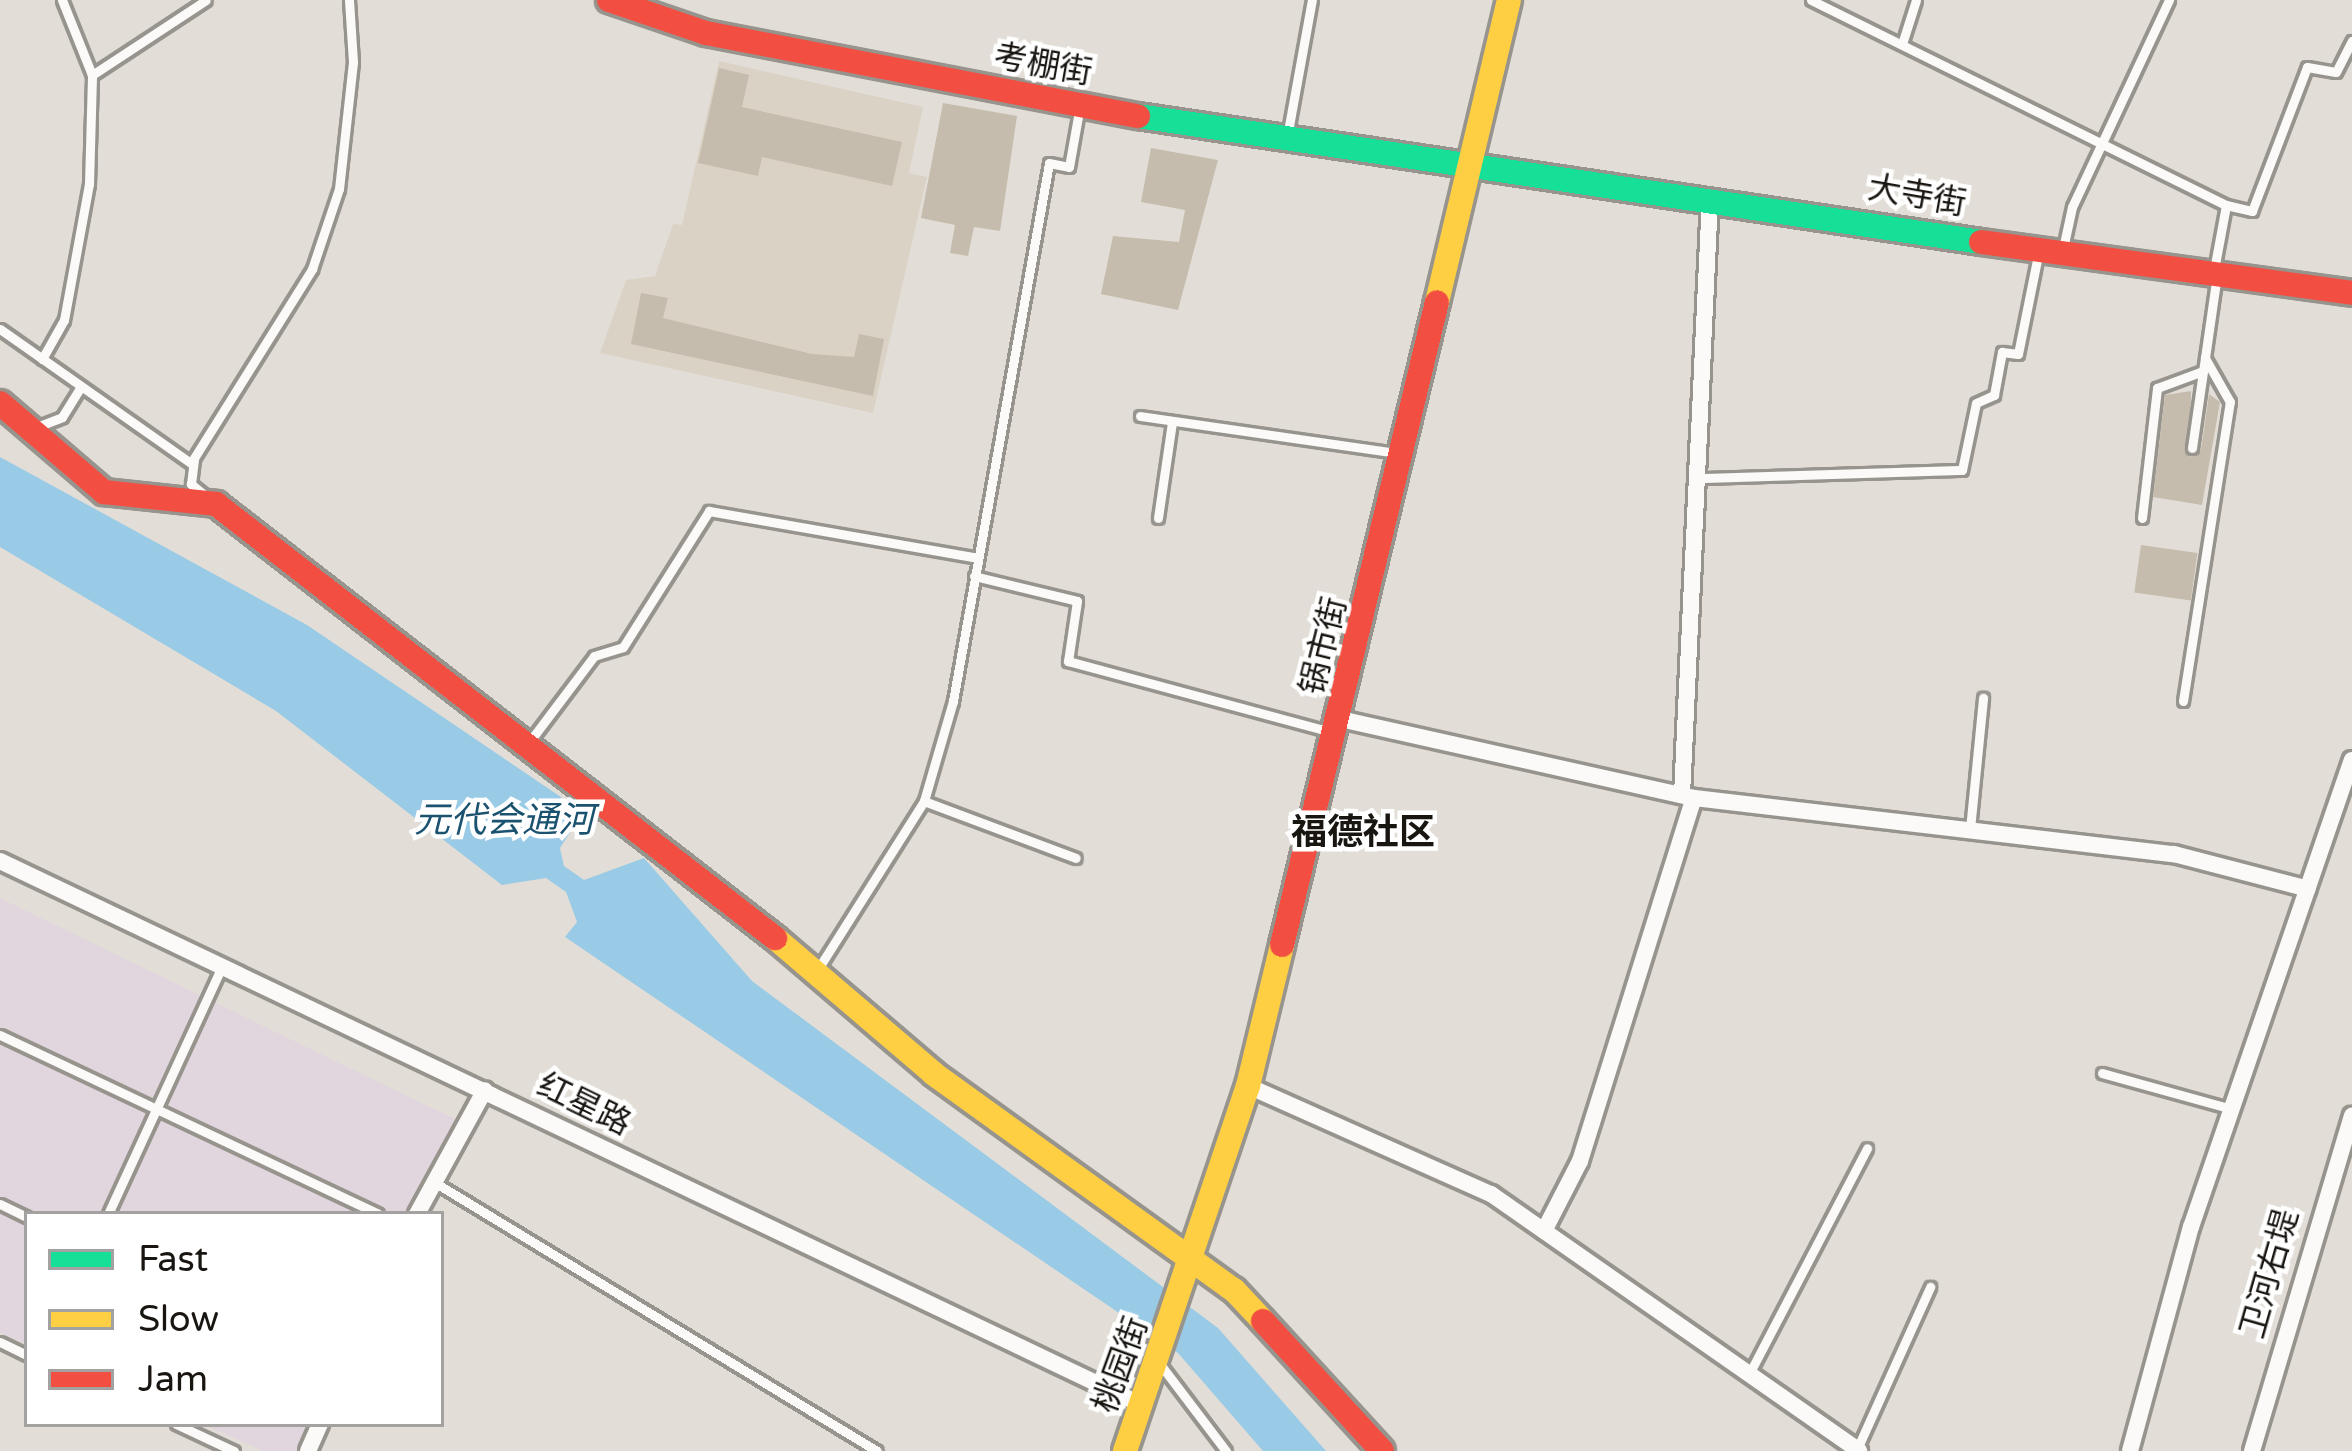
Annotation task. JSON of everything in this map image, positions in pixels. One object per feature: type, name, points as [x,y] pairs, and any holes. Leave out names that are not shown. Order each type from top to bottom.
[{"type":"street","name":"考棚街","points":[[609,0],[706,34],[1286,142],[1470,171]]},
{"type":"street","name":"锅市街","points":[[1180,1301],[1249,1086],[1509,0]]},
{"type":"street","name":"大寺街","points":[[1470,171],[1711,200],[2352,293]]},
{"type":"street","points":[[1544,1231],[1580,1160],[1688,796],[1711,200]]},
{"type":"street","points":[[0,403],[104,492],[216,504],[528,744],[816,973],[934,1074],[1194,1261],[1285,1339],[1382,1451]]},
{"type":"street","points":[[1338,726],[1688,796],[1970,835],[2174,854],[2308,889]]},
{"type":"street","points":[[2130,1451],[2232,1109],[2352,760]]},
{"type":"street","name":"红星路","points":[[0,861],[1142,1405]]},
{"type":"street","points":[[1249,1086],[1358,1127],[1544,1231],[1858,1450]]},
{"type":"street","points":[[419,1211],[485,1090]]},
{"type":"street","name":"卫河右堤","points":[[2252,1451],[2352,1116]]},
{"type":"street","name":"桃园街","points":[[1125,1451],[1180,1301]]},
{"type":"lane","points":[[42,359],[70,296],[89,184],[92,75],[62,0]]},
{"type":"lane","points":[[92,75],[206,0]]},
{"type":"lane","points":[[216,504],[191,484],[192,464],[268,349],[328,228],[349,130],[349,0]]},
{"type":"lane","points":[[1286,142],[1312,0]]},
{"type":"lane","points":[[1811,0],[2226,206],[2252,211],[2307,67],[2336,72],[2352,41]]},
{"type":"lane","points":[[1903,44],[1916,0]]},
{"type":"lane","points":[[1701,478],[1962,470],[1976,404],[1994,394],[2002,352],[2018,354],[2050,251],[2169,0]]},
{"type":"lane","points":[[816,973],[924,801],[974,576],[1049,163],[1069,167],[1080,105]]},
{"type":"lane","points":[[2192,448],[2226,206]]},
{"type":"lane","points":[[0,329],[192,464]]},
{"type":"lane","points":[[2142,518],[2157,388],[2204,365]]},
{"type":"lane","points":[[2183,701],[2230,402],[2204,365]]},
{"type":"lane","points":[[31,430],[62,417],[81,386]]},
{"type":"lane","points":[[1139,416],[1404,453]]},
{"type":"lane","points":[[1158,518],[1172,422]]},
{"type":"lane","points":[[528,744],[594,656],[623,647],[709,511],[977,558]]},
{"type":"lane","points":[[974,576],[1078,601],[1068,661],[1338,726]]},
{"type":"lane","points":[[1970,835],[1983,698]]},
{"type":"lane","points":[[924,801],[1076,858]]},
{"type":"lane","points":[[109,1211],[221,967]]},
{"type":"lane","points":[[0,1035],[371,1211]]},
{"type":"lane","points":[[2102,1073],[2232,1109]]},
{"type":"lane","points":[[1748,1376],[1867,1148]]},
{"type":"lane","points":[[434,1182],[878,1451]]},
{"type":"lane","points":[[1858,1450],[1930,1287]]},
{"type":"lane","points":[[1158,1361],[1226,1451]]},
{"type":"lane","points":[[182,1427],[234,1451]]},
{"type":"shaded area","points":[[719,61],[923,107],[909,173],[927,177],[873,413],[600,353],[626,280],[655,276],[673,224],[682,225]]},
{"type":"shaded area","points":[[0,898],[457,1120],[410,1211],[24,1211],[24,1344],[0,1333]]},
{"type":"shaded area","points":[[210,1427],[311,1427],[301,1451],[263,1451]]},
{"type":"water","name":"元代会通河","points":[[0,457],[307,625],[583,812],[560,848],[564,866],[584,880],[644,858],[752,981],[1218,1328],[1326,1451],[1263,1451],[1178,1353],[565,937],[577,922],[566,892],[546,878],[502,885],[276,711],[0,547]]},
{"type":"building","points":[[719,68],[749,75],[742,107],[902,142],[892,186],[762,157],[758,176],[698,163]]},
{"type":"building","points":[[943,103],[1017,116],[1000,231],[974,227],[968,256],[950,253],[955,225],[921,218]]},
{"type":"building","points":[[1151,148],[1218,160],[1178,310],[1101,294],[1113,236],[1179,242],[1185,210],[1141,202]]},
{"type":"building","points":[[641,293],[668,298],[663,318],[812,354],[854,357],[859,334],[884,339],[873,396],[631,344]]},
{"type":"building","points":[[2191,391],[2190,457],[2201,450],[2209,394],[2220,402],[2202,505],[2153,497],[2165,395]]},
{"type":"building","points":[[2141,545],[2197,553],[2191,600],[2134,593]]},
{"type":"traffic: fast","points":[[1138,116],[1981,242]]},
{"type":"traffic: slow","points":[[1437,302],[1509,0]]},
{"type":"traffic: slow","points":[[775,938],[934,1074],[1234,1290],[1263,1321]]},
{"type":"traffic: slow","points":[[1125,1451],[1248,1086],[1282,945]]},
{"type":"traffic: jam","points":[[609,0],[706,33],[1138,116]]},
{"type":"traffic: jam","points":[[1981,242],[2352,293]]},
{"type":"traffic: jam","points":[[1282,945],[1437,302]]},
{"type":"traffic: jam","points":[[0,403],[104,492],[216,504],[775,938]]},
{"type":"traffic: jam","points":[[1263,1321],[1382,1451]]},
{"type":"district","name":"福德社区","points":[[1363,833]]}]
